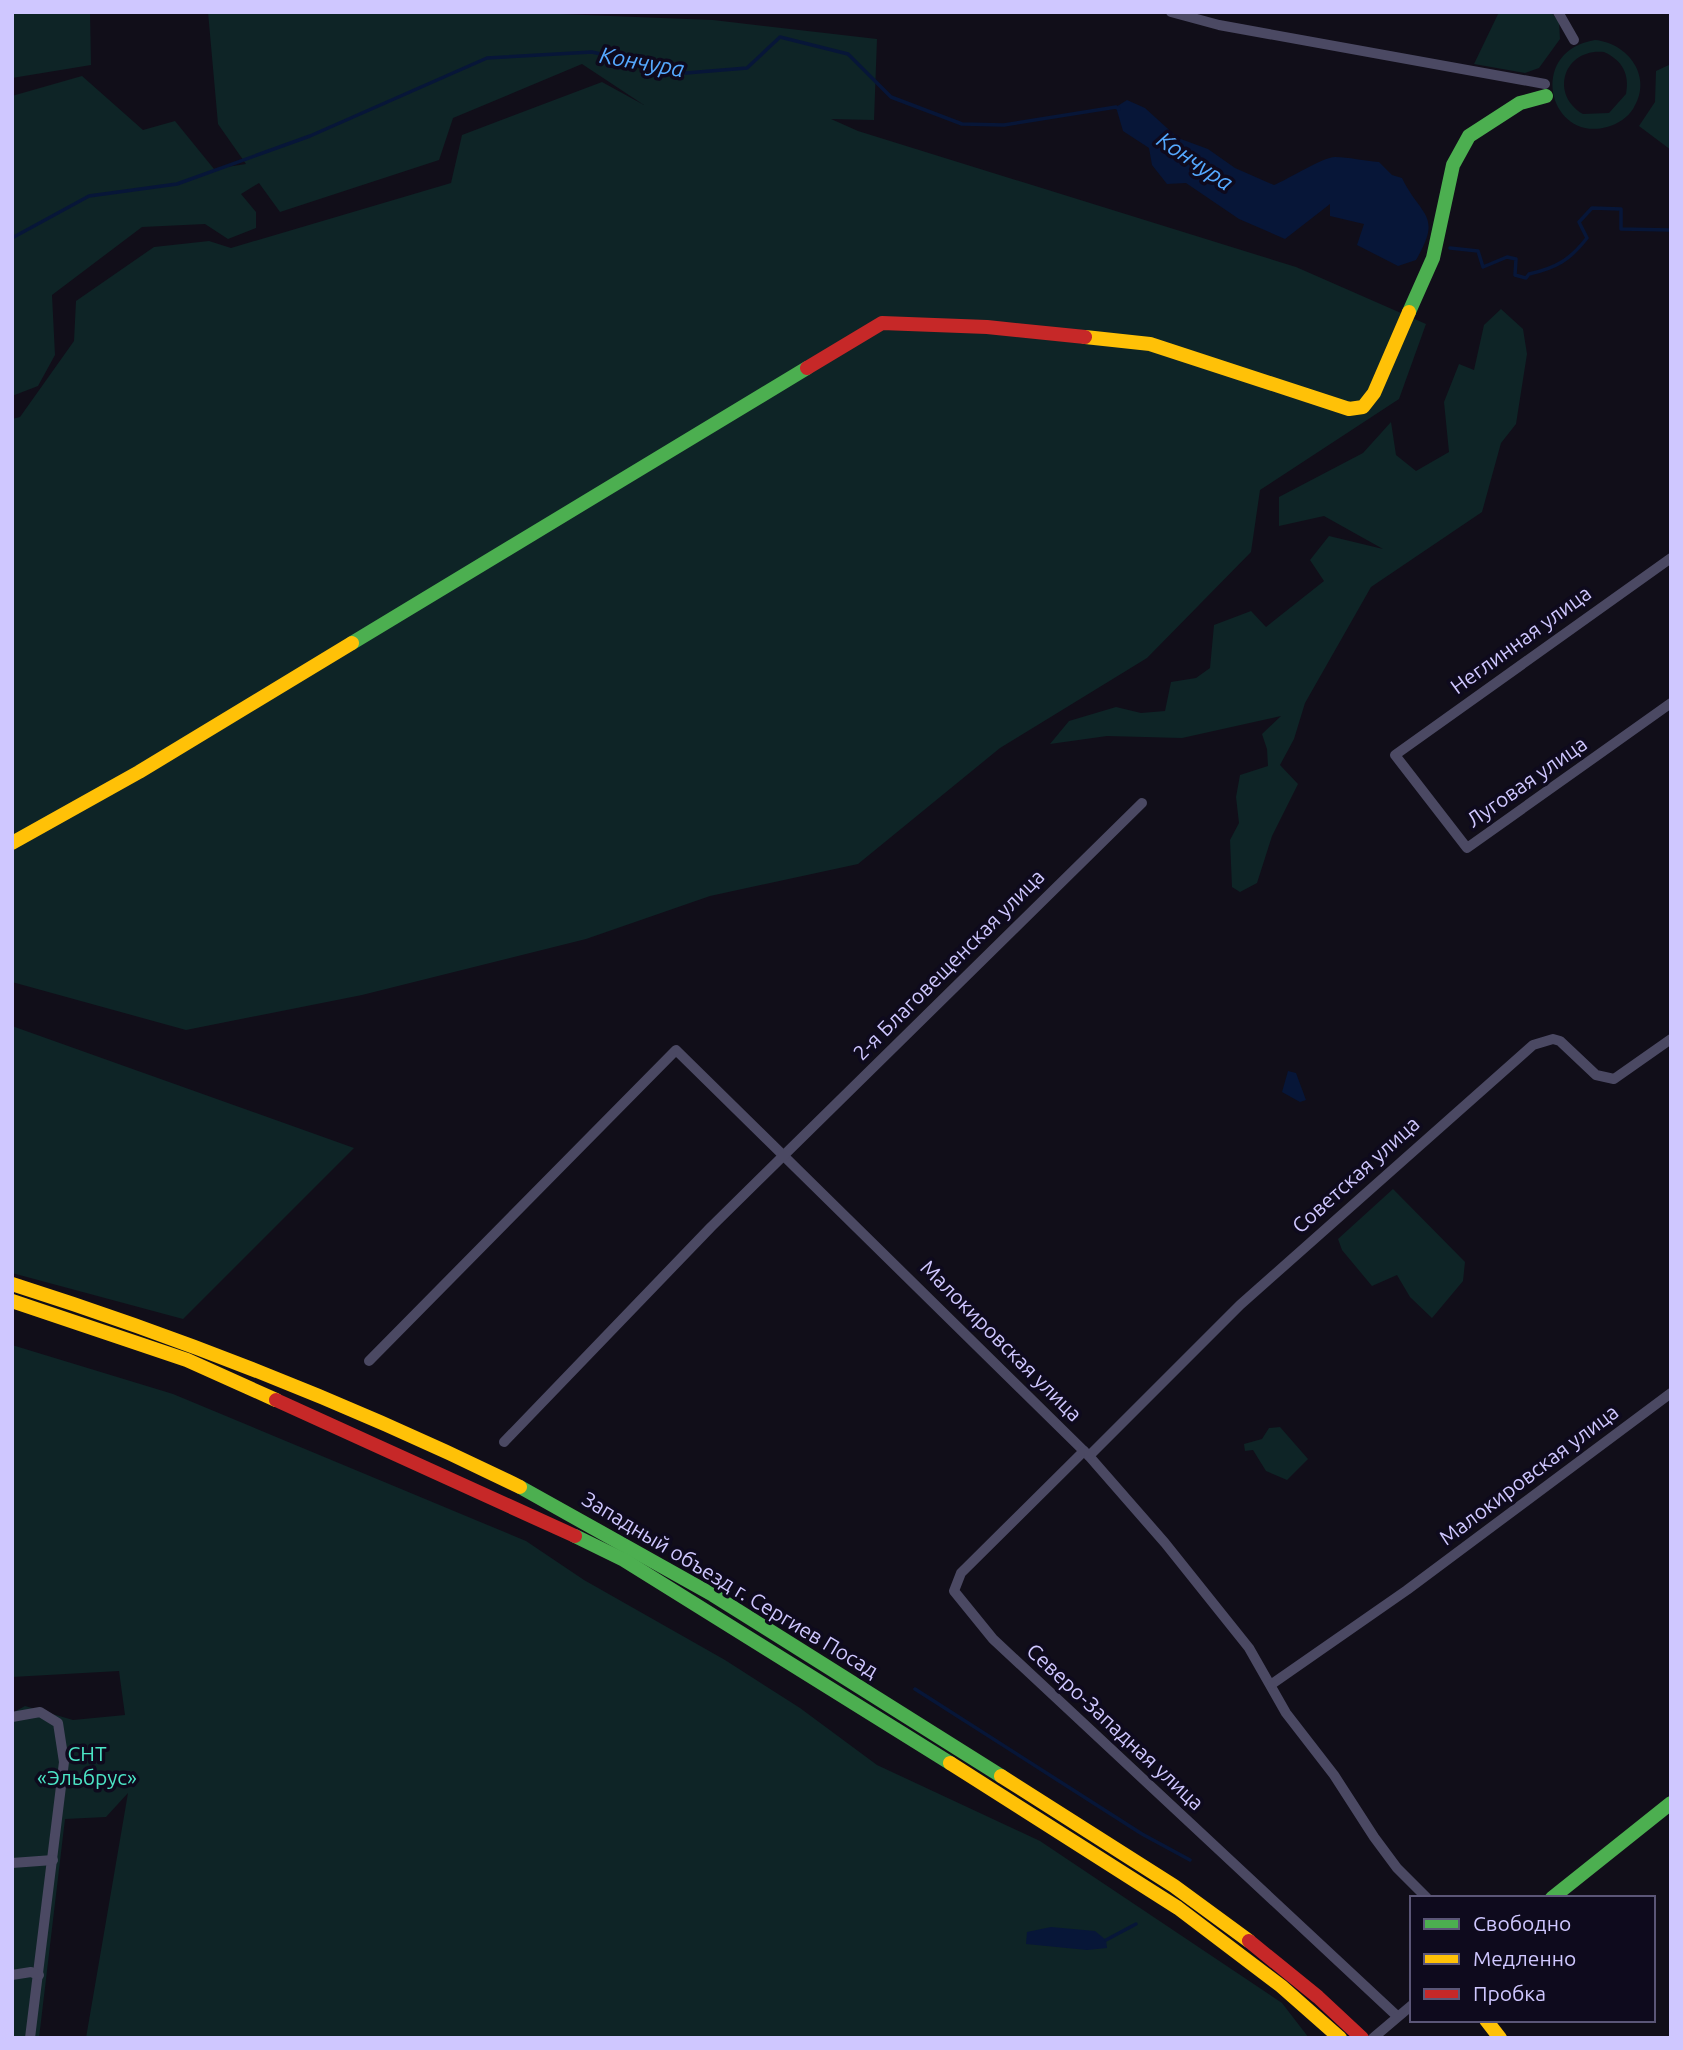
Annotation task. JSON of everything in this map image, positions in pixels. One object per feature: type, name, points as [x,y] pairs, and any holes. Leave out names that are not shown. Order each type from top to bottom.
[{"type":"main road","points":[[12,844],[139,772],[882,323],[987,327],[1150,344],[1349,409],[1363,407],[1374,393],[1433,258],[1453,165],[1469,136],[1520,103],[1546,90]]},
{"type":"main road","name":"Западный объезд г. Сергиев Посад","points":[[12,1284],[180,1340],[463,1459],[612,1537],[802,1650],[1131,1858],[1232,1927],[1329,2006],[1362,2038]]},
{"type":"main road","name":"Западный объезд г. Сергиев Посад","points":[[12,1301],[187,1360],[518,1508],[624,1560],[792,1662],[1178,1908],[1280,1986],[1340,2038]]},
{"type":"main road","points":[[1555,1896],[1671,1803]]},
{"type":"main road","points":[[1488,2022],[1500,2038]]},
{"type":"street","points":[[1171,12],[1219,25],[1546,90]]},
{"type":"street","points":[[1558,12],[1574,40]]},
{"type":"street","name":"Неглинная улица","points":[[1395,755],[1671,558]]},
{"type":"street","name":"Луговая улица","points":[[1395,755],[1467,848],[1671,703]]},
{"type":"street","name":"2-я Благовещенская улица","points":[[504,1442],[711,1227],[1142,803]]},
{"type":"street","name":"Советская улица","points":[[1086,1454],[1240,1305],[1533,1045],[1553,1039],[1560,1041],[1596,1075],[1614,1079],[1671,1039]]},
{"type":"street","name":"Малокировская улица","points":[[369,1361],[676,1050],[1086,1454],[1165,1543],[1249,1648],[1272,1684],[1286,1713],[1334,1775],[1374,1837],[1397,1868],[1425,1896]]},
{"type":"street","name":"Малокировская улица","points":[[1272,1684],[1407,1590],[1671,1393]]},
{"type":"street","name":"Северо-Западная улица","points":[[1086,1454],[961,1573],[954,1591],[993,1639],[1396,2016]]},
{"type":"street","points":[[12,1717],[40,1712],[58,1723],[64,1762],[30,2038]]},
{"type":"street","points":[[12,1863],[53,1860]]},
{"type":"street","points":[[12,1975],[31,1972],[39,1975]]},
{"type":"street","points":[[1373,2038],[1410,2006]]},
{"type":"green space","points":[[12,12],[90,12],[91,65],[12,78]]},
{"type":"green space","points":[[208,12],[509,12],[713,20],[877,39],[874,120],[831,119],[858,131],[1296,267],[1426,324],[1399,399],[1260,490],[1251,552],[1147,658],[1000,748],[858,864],[710,896],[586,939],[362,995],[186,1030],[12,982],[12,419],[20,417],[74,341],[76,301],[154,247],[209,241],[231,248],[451,183],[462,135],[602,82],[644,105],[582,64],[453,118],[439,160],[280,212],[259,183],[241,194],[256,212],[256,228],[228,239],[205,224],[142,227],[52,295],[55,355],[38,386],[12,396],[12,96],[82,76],[143,130],[175,121],[214,169],[246,164],[218,124]]},
{"type":"green space","points":[[1499,12],[1551,12],[1559,22],[1560,39],[1539,68],[1525,73],[1474,64]]},
{"type":"green space","points":[[1595,40],[1607,43],[1627,55],[1634,64],[1641,85],[1639,97],[1633,109],[1622,120],[1607,127],[1587,128],[1571,122],[1560,109],[1553,94],[1553,77],[1560,60],[1573,48]],"holes":[[[1604,52],[1616,59],[1623,68],[1627,80],[1626,94],[1609,113],[1583,114],[1572,105],[1566,95],[1566,74],[1579,57]]]},
{"type":"green space","points":[[1671,64],[1671,150],[1639,126],[1655,102],[1656,71]]},
{"type":"green space","points":[[1501,309],[1523,329],[1527,354],[1516,424],[1501,443],[1482,512],[1371,587],[1305,703],[1294,739],[1280,765],[1298,784],[1272,836],[1257,883],[1240,892],[1232,887],[1230,840],[1239,823],[1236,797],[1240,775],[1268,766],[1267,749],[1262,734],[1281,716],[1182,738],[1107,736],[1050,744],[1069,721],[1116,707],[1141,713],[1165,711],[1171,682],[1196,678],[1210,668],[1214,625],[1251,611],[1266,627],[1324,581],[1310,560],[1329,536],[1383,549],[1324,516],[1279,526],[1279,497],[1363,453],[1391,422],[1396,455],[1416,471],[1449,452],[1444,402],[1459,364],[1474,370],[1484,325]]},
{"type":"green space","points":[[12,1026],[354,1148],[183,1319],[12,1273]]},
{"type":"green space","points":[[1393,1189],[1465,1262],[1463,1281],[1432,1318],[1410,1297],[1397,1275],[1372,1286],[1342,1250],[1338,1239]]},
{"type":"green space","name":"СНТ «Эльбрус»","points":[[12,1345],[173,1394],[526,1541],[584,1580],[725,1660],[800,1708],[877,1765],[1040,1841],[1282,2003],[1309,2038],[86,2038],[128,1793],[106,1817],[65,1819],[39,2038],[12,2038],[12,1713],[25,1706],[73,1720],[125,1715],[119,1671],[12,1677]]},
{"type":"green space","points":[[1280,1427],[1308,1459],[1287,1480],[1266,1471],[1253,1450],[1245,1451],[1244,1444],[1262,1439],[1269,1428]]},
{"type":"water","points":[[1127,100],[1145,108],[1178,138],[1208,149],[1235,168],[1274,185],[1330,158],[1379,162],[1392,175],[1402,178],[1426,216],[1428,233],[1424,245],[1416,260],[1398,266],[1357,245],[1364,224],[1330,216],[1330,204],[1285,239],[1239,219],[1186,183],[1167,184],[1152,165],[1149,148],[1123,131],[1116,107]]},
{"type":"water","points":[[1288,1071],[1296,1073],[1306,1100],[1300,1102],[1282,1092]]},
{"type":"water","points":[[1051,1927],[1095,1931],[1106,1940],[1107,1948],[1087,1950],[1026,1944],[1027,1932]]},
{"type":"waterway","name":"Кончура","points":[[12,238],[89,196],[177,184],[310,136],[487,58],[592,52],[686,73],[747,68],[780,37],[848,54],[891,97],[962,124],[1004,125],[1116,107],[1119,109]]},
{"type":"waterway","name":"Кончура","points":[[1450,248],[1478,251],[1483,267],[1507,257],[1516,259],[1515,275],[1526,278],[1529,274],[1562,262],[1581,246],[1587,238],[1579,222],[1592,208],[1621,209],[1621,229],[1671,230]]},
{"type":"waterway","points":[[915,1689],[1142,1834],[1190,1860]]},
{"type":"waterway","points":[[1106,1940],[1136,1924]]},
{"type":"traffic: fast","points":[[1409,312],[1433,258],[1453,165],[1469,136],[1520,103],[1546,96]]},
{"type":"traffic: fast","points":[[352,643],[807,368]]},
{"type":"traffic: fast","points":[[520,1487],[713,1595],[1001,1776]]},
{"type":"traffic: fast","points":[[575,1536],[624,1560],[950,1763]]},
{"type":"traffic: fast","points":[[1555,1896],[1671,1803]]},
{"type":"traffic: slow","points":[[1085,337],[1150,344],[1349,409],[1363,407],[1374,393],[1409,312]]},
{"type":"traffic: slow","points":[[12,843],[139,772],[352,643]]},
{"type":"traffic: slow","points":[[12,1284],[270,1376],[396,1429],[520,1487]]},
{"type":"traffic: slow","points":[[12,1301],[187,1360],[276,1400]]},
{"type":"traffic: slow","points":[[950,1763],[1178,1908],[1281,1986],[1340,2038]]},
{"type":"traffic: slow","points":[[1001,1776],[1174,1886],[1249,1941]]},
{"type":"traffic: slow","points":[[1488,2022],[1500,2038]]},
{"type":"traffic: jam","points":[[807,368],[882,323],[987,327],[1085,337]]},
{"type":"traffic: jam","points":[[276,1400],[575,1536]]},
{"type":"traffic: jam","points":[[1249,1941],[1318,1997],[1362,2038]]}]
